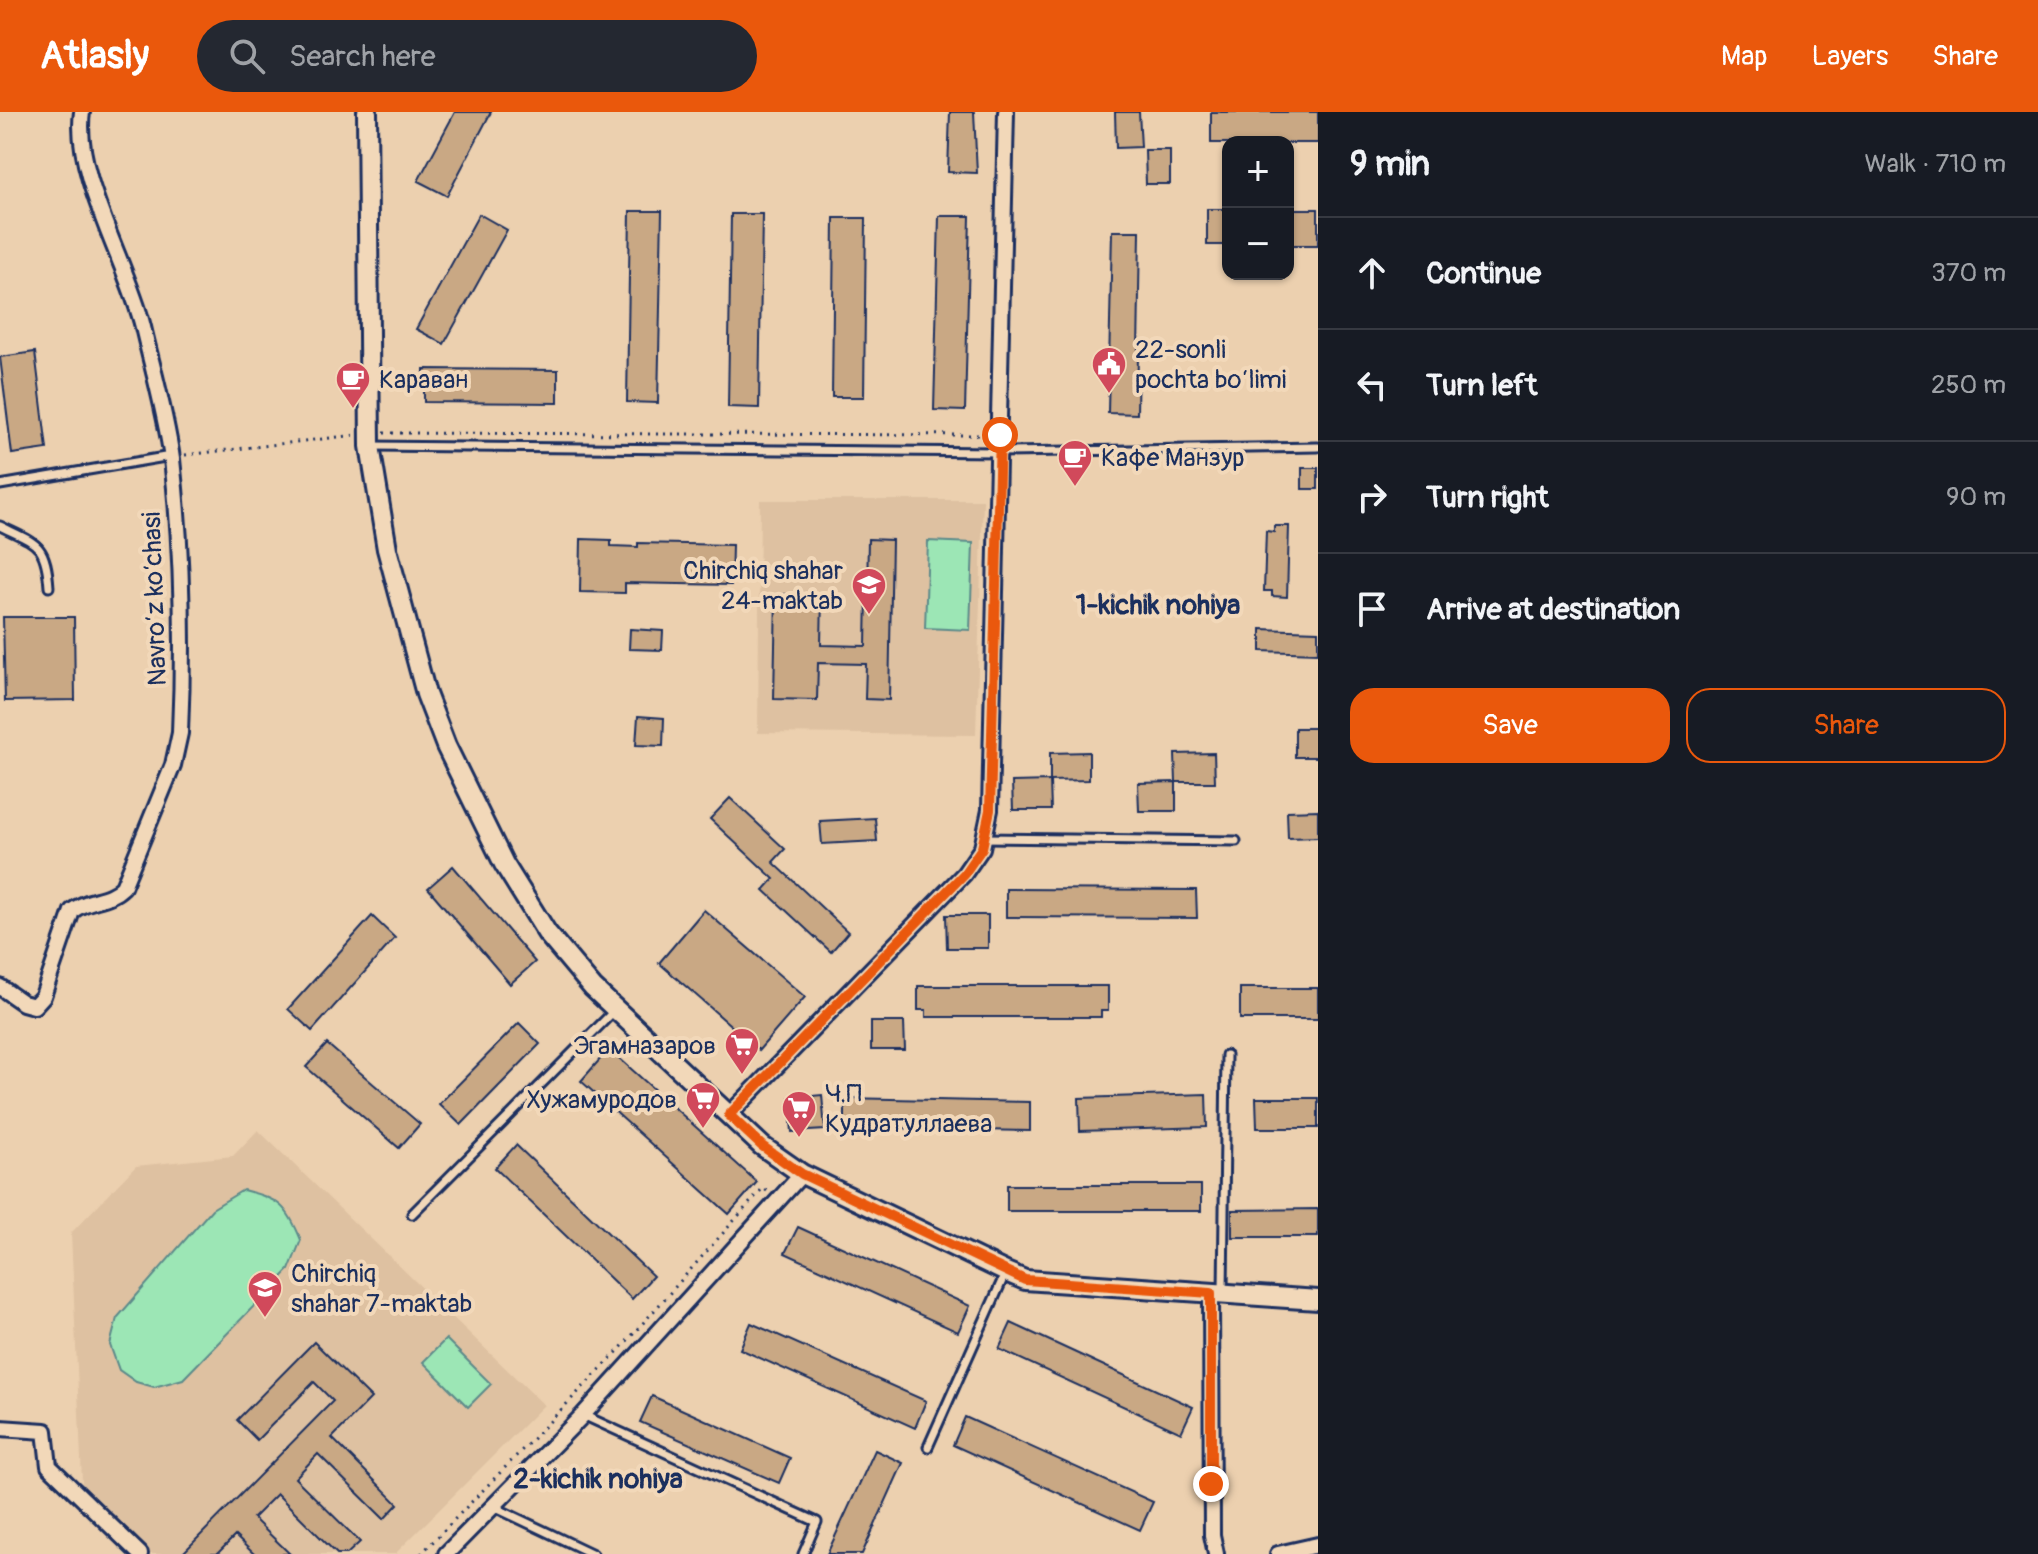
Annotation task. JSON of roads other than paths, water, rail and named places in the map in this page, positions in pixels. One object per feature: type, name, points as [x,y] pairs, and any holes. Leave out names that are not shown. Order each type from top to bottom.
[{"type":"street","name":"Navro‘z ko‘chasi","points":[[0,987],[23,1003],[34,1006],[43,996],[72,911],[80,904],[114,895],[123,887],[173,765],[180,733],[171,456],[142,323],[88,168],[80,129],[82,112]]},
{"type":"street","points":[[367,112],[370,446],[387,549],[411,643],[446,746],[492,842],[525,900],[568,960],[615,1010],[762,1146],[802,1174],[1006,1272],[1025,1280],[1318,1300]]},
{"type":"street","points":[[729,1115],[964,874],[982,848],[990,810],[1006,112]]},
{"type":"street","points":[[446,1554],[583,1415],[802,1174]]},
{"type":"street","points":[[1216,1554],[1212,1535],[1217,1294]]},
{"type":"street","points":[[0,1428],[45,1431],[49,1466],[140,1554]]},
{"type":"street","points":[[1278,1554],[1318,1545]]},
{"type":"lane","points":[[370,446],[1000,452],[1318,447]]},
{"type":"lane","points":[[0,485],[171,456]]},
{"type":"lane","points":[[0,526],[39,545],[47,559],[49,587]]},
{"type":"lane","points":[[984,838],[1236,841]]},
{"type":"lane","points":[[412,1214],[615,1010]]},
{"type":"lane","points":[[1217,1294],[1226,1055]]},
{"type":"lane","points":[[928,1447],[1006,1272]]},
{"type":"lane","points":[[583,1415],[817,1522],[803,1554]]},
{"type":"lane","points":[[492,1507],[593,1554]]},
{"type":"place","name":"22-sonli pochta bo‘limi","points":[[1109,395]]},
{"type":"place","name":"Караван","points":[[353,410]]},
{"type":"place","name":"Кафе Манзур","points":[[1075,488]]},
{"type":"place","name":"Chirchiq shahar 24-maktab","points":[[869,616]]},
{"type":"place","name":"Эгамназаров","points":[[742,1076]]},
{"type":"place","name":"Хужамуродов","points":[[703,1130]]},
{"type":"place","name":"Ч.П Кудратуллаева","points":[[799,1139]]},
{"type":"place","name":"Chirchiq shahar 7-maktab","points":[[265,1319]]},
{"type":"district","name":"1-kichik nohiya","points":[[1158,604]]},
{"type":"district","name":"2-kichik nohiya","points":[[598,1478]]}]
